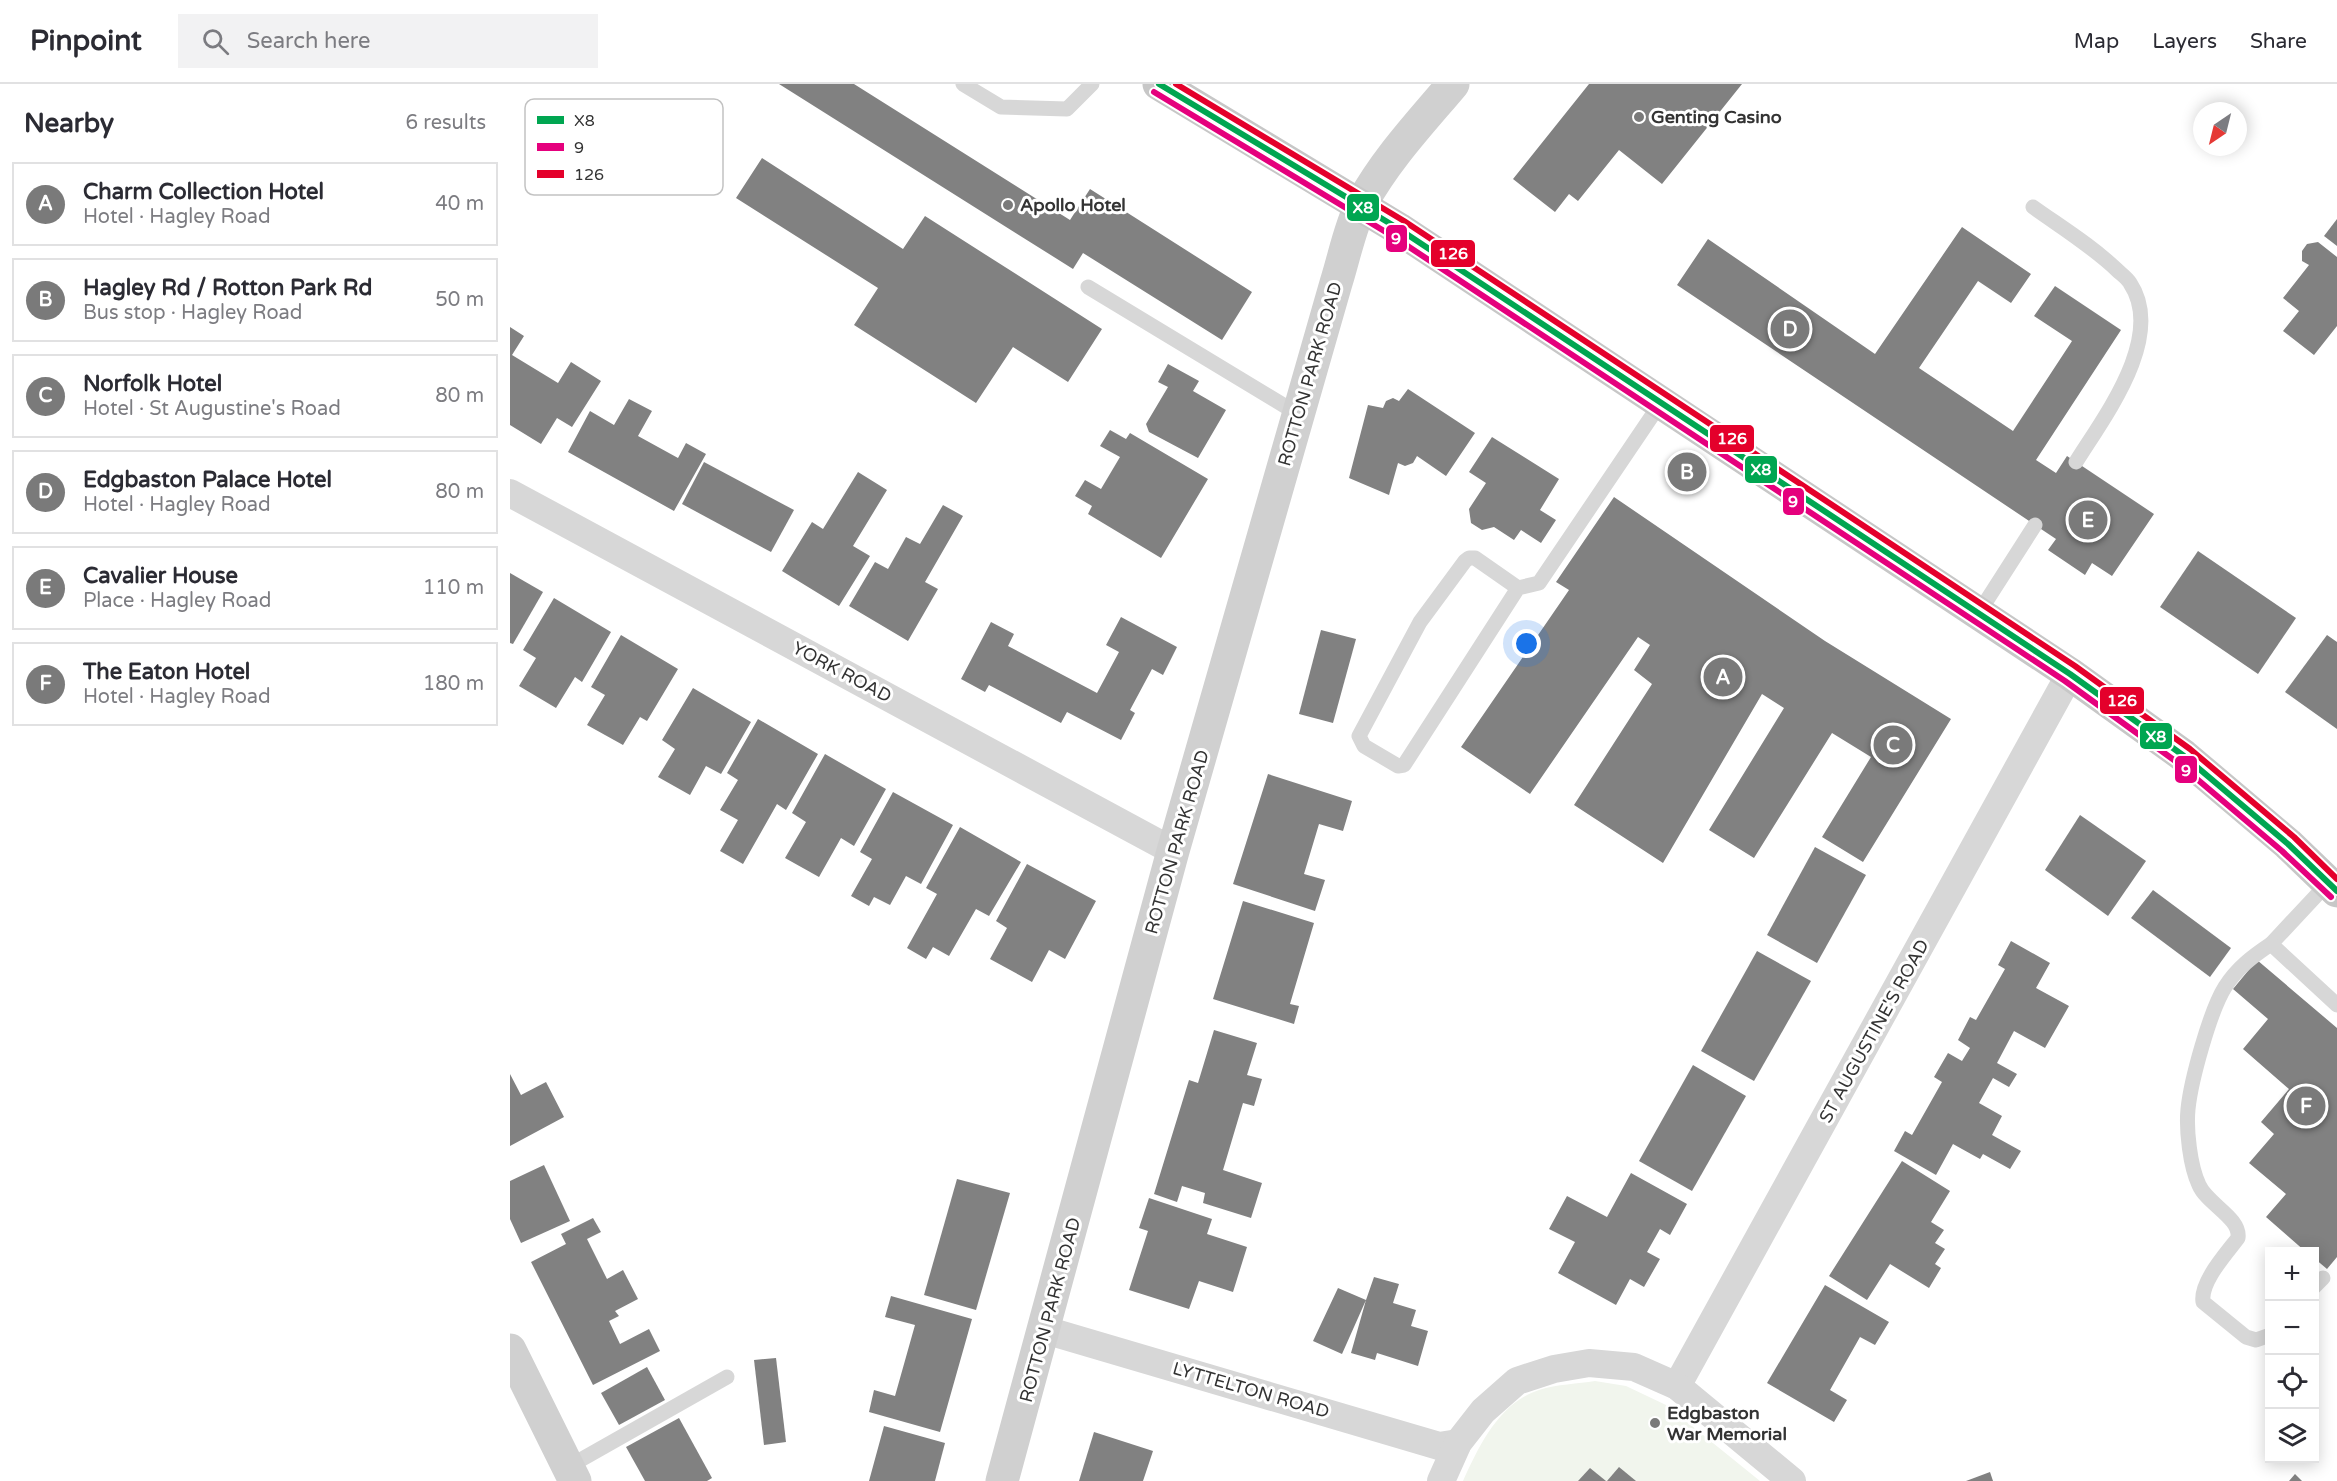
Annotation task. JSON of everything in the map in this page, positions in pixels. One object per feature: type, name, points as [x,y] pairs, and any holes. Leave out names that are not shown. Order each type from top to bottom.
[{"type":"highway","points":[[1159,84],[1361,205],[2070,674],[2184,756],[2288,844],[2333,887]]},
{"type":"main road","name":"ROTTON PARK ROAD","points":[[1002,1481],[1045,1330],[1173,851],[1336,283],[1361,205],[1384,168],[1408,136],[1453,84]]},
{"type":"main road","points":[[510,1350],[572,1474]]},
{"type":"street","name":"YORK ROAD","points":[[510,493],[1173,851]]},
{"type":"street","name":"ST AUGUSTINE'S ROAD","points":[[1677,1386],[2070,674]]},
{"type":"street","name":"LYTTELTON ROAD","points":[[1045,1330],[1439,1446],[1458,1443]]},
{"type":"street","points":[[1441,1481],[1458,1443],[1483,1411],[1517,1381],[1554,1369],[1589,1363],[1634,1367],[1677,1386],[1792,1481]]},
{"type":"lane","points":[[963,84],[1001,107],[1067,109],[1092,84]]},
{"type":"lane","points":[[2033,207],[2106,260],[2130,283],[2141,313],[2137,352],[2123,386],[2076,462]]},
{"type":"lane","points":[[1088,287],[1298,414]]},
{"type":"lane","points":[[1518,588],[1475,558],[1464,561],[1420,622],[1359,736],[1364,746],[1398,766],[1404,765],[1518,588],[1539,583],[1660,404]]},
{"type":"lane","points":[[1978,614],[2035,525]]},
{"type":"lane","points":[[2265,1337],[2256,1340],[2246,1336],[2203,1302],[2202,1294],[2206,1284],[2238,1238],[2239,1231],[2235,1224],[2204,1194],[2198,1184],[2188,1139],[2188,1109],[2204,1044],[2219,999],[2226,986],[2247,960],[2271,944],[2333,887]]},
{"type":"lane","points":[[2271,944],[2337,1005]]},
{"type":"lane","points":[[572,1474],[728,1377]]},
{"type":"shaded area","points":[[1595,1381],[1626,1386],[1666,1405],[1760,1481],[1463,1481],[1492,1427],[1512,1405],[1539,1390]]},
{"type":"building","name":"Apollo Hotel","points":[[779,84],[854,84],[1070,220],[1090,189],[1252,292],[1222,340],[1083,253],[1073,269]]},
{"type":"building","name":"Genting Casino","points":[[1589,84],[1742,84],[1662,184],[1619,150],[1578,201],[1569,194],[1555,212],[1513,179]]},
{"type":"building","points":[[762,158],[903,249],[925,216],[1102,329],[1068,382],[1013,347],[976,403],[854,325],[878,288],[736,198]]},
{"type":"building","points":[[2337,219],[2337,246],[2324,236]]},
{"type":"building","points":[[1962,227],[2031,274],[2011,303],[1978,281],[1919,368],[2013,431],[2072,341],[2034,316],[2055,286],[2121,330],[2036,460],[2056,473],[2067,456],[2154,514],[2112,576],[2092,563],[2085,575],[2048,550],[2056,539],[1677,285],[1708,239],[1875,354]]},
{"type":"building","points":[[2318,242],[2337,257],[2337,326],[2314,355],[2283,331],[2299,311],[2283,298],[2309,265],[2302,261],[2302,251],[2307,244]]},
{"type":"building","points":[[510,327],[524,336],[512,355],[558,383],[571,362],[601,381],[572,427],[557,418],[541,444],[510,425]]},
{"type":"building","points":[[1168,364],[1199,381],[1193,391],[1226,410],[1198,458],[1149,432],[1146,424],[1168,387],[1158,382]]},
{"type":"building","points":[[1408,389],[1475,433],[1446,476],[1417,456],[1413,463],[1405,466],[1398,463],[1389,495],[1349,478],[1368,405],[1383,408],[1386,401],[1393,398],[1399,401]]},
{"type":"building","points":[[629,399],[652,411],[638,436],[678,458],[686,443],[706,454],[674,511],[568,452],[590,411],[614,425]]},
{"type":"building","points":[[1110,430],[1126,439],[1130,433],[1208,479],[1161,558],[1088,514],[1092,506],[1075,496],[1085,480],[1101,489],[1120,457],[1100,446]]},
{"type":"building","points":[[1492,437],[1559,479],[1540,510],[1556,520],[1541,543],[1521,530],[1514,540],[1494,527],[1482,530],[1471,523],[1469,509],[1486,483],[1469,472]]},
{"type":"building","points":[[704,462],[794,510],[771,552],[682,504]]},
{"type":"building","points":[[858,472],[887,490],[853,546],[870,556],[839,606],[782,571],[812,522],[823,529]]},
{"type":"building","points":[[1614,497],[1825,641],[1951,719],[1863,862],[1822,837],[1871,757],[1832,733],[1754,858],[1709,830],[1784,708],[1762,694],[1663,863],[1574,805],[1652,684],[1634,670],[1650,645],[1638,637],[1530,794],[1461,747],[1569,590],[1556,582]]},
{"type":"building","points":[[943,505],[963,516],[925,582],[938,589],[908,641],[849,606],[875,562],[888,569],[906,537],[920,544]]},
{"type":"building","points":[[2198,551],[2296,618],[2258,674],[2160,607]]},
{"type":"building","points":[[510,573],[543,592],[513,644],[510,643]]},
{"type":"building","points":[[554,598],[611,632],[582,682],[575,677],[556,708],[519,686],[536,658],[523,650]]},
{"type":"building","points":[[1121,617],[1177,647],[1163,675],[1152,669],[1130,710],[1135,713],[1121,740],[1067,712],[1061,723],[989,685],[985,692],[961,679],[991,622],[1014,634],[1008,646],[1097,693],[1119,652],[1106,645]]},
{"type":"building","points":[[1321,630],[1356,639],[1333,723],[1299,714]]},
{"type":"building","points":[[621,635],[678,669],[647,721],[640,717],[623,745],[587,725],[605,695],[591,687]]},
{"type":"building","points":[[2327,635],[2337,642],[2337,729],[2285,692]]},
{"type":"building","points":[[693,688],[751,722],[721,774],[706,766],[690,795],[658,777],[675,749],[662,740]]},
{"type":"building","points":[[758,719],[818,754],[786,810],[777,804],[743,864],[720,851],[738,820],[720,810],[738,780],[727,773]]},
{"type":"building","points":[[825,754],[886,789],[854,846],[841,838],[819,877],[785,858],[806,822],[792,813]]},
{"type":"building","points":[[1268,774],[1352,801],[1343,831],[1319,824],[1304,874],[1325,880],[1315,911],[1233,884]]},
{"type":"building","points":[[893,792],[953,825],[921,884],[906,876],[890,905],[874,897],[869,906],[851,896],[872,859],[860,852]]},
{"type":"building","points":[[2080,815],[2146,861],[2108,916],[2045,870]]},
{"type":"building","points":[[960,827],[1021,862],[989,916],[976,909],[949,956],[933,947],[926,959],[907,948],[937,894],[926,888]]},
{"type":"building","points":[[1815,847],[1866,875],[1817,963],[1767,935]]},
{"type":"building","points":[[1027,864],[1096,901],[1065,959],[1049,950],[1032,982],[990,959],[1007,928],[996,921]]},
{"type":"building","points":[[2153,890],[2231,948],[2210,977],[2131,918]]},
{"type":"building","points":[[1243,901],[1314,923],[1290,1004],[1299,1006],[1294,1024],[1213,999]]},
{"type":"building","points":[[2011,941],[2050,963],[2036,988],[2069,1006],[2045,1048],[2014,1031],[1997,1063],[2017,1074],[2009,1087],[1993,1078],[1979,1103],[2002,1116],[1992,1135],[2021,1151],[2010,1169],[1983,1154],[1980,1159],[1953,1144],[1936,1175],[1894,1151],[1905,1131],[1912,1135],[1942,1082],[1934,1077],[1948,1053],[1962,1061],[1970,1048],[1958,1040],[1970,1017],[1976,1020],[2005,969],[1998,965]]},
{"type":"building","points":[[1757,951],[1811,981],[1754,1081],[1701,1051]]},
{"type":"building","points":[[2257,960],[2337,1028],[2337,1257],[2327,1269],[2319,1262],[2319,1247],[2300,1247],[2266,1217],[2286,1194],[2249,1163],[2274,1134],[2261,1122],[2289,1089],[2243,1049],[2268,1019],[2233,989]]},
{"type":"building","points":[[1214,1030],[1257,1043],[1247,1075],[1262,1079],[1254,1106],[1243,1103],[1223,1170],[1262,1183],[1251,1218],[1203,1203],[1205,1193],[1182,1186],[1177,1202],[1154,1194],[1189,1080],[1198,1083]]},
{"type":"building","points":[[1693,1065],[1746,1096],[1692,1191],[1639,1161]]},
{"type":"building","points":[[510,1074],[521,1095],[546,1082],[564,1117],[510,1146]]},
{"type":"building","points":[[1902,1161],[1950,1191],[1931,1222],[1944,1230],[1935,1243],[1945,1249],[1935,1264],[1941,1268],[1929,1288],[1890,1264],[1867,1300],[1829,1276]]},
{"type":"building","points":[[544,1165],[570,1221],[521,1243],[510,1219],[510,1181]]},
{"type":"building","points":[[1631,1173],[1687,1204],[1670,1235],[1660,1229],[1647,1252],[1660,1259],[1644,1287],[1630,1279],[1616,1305],[1558,1273],[1575,1242],[1549,1229],[1567,1196],[1607,1217]]},
{"type":"building","points":[[957,1179],[1010,1193],[976,1310],[924,1295]]},
{"type":"building","points":[[1149,1198],[1212,1219],[1207,1234],[1247,1247],[1233,1292],[1199,1281],[1189,1309],[1129,1290],[1148,1231],[1139,1228]]},
{"type":"building","points":[[593,1218],[601,1232],[587,1239],[607,1279],[623,1270],[638,1299],[615,1311],[619,1316],[609,1321],[620,1344],[649,1329],[660,1351],[593,1385],[531,1262],[566,1244],[561,1234]]},
{"type":"building","points":[[1374,1277],[1399,1284],[1393,1303],[1416,1310],[1411,1326],[1428,1331],[1418,1366],[1377,1353],[1375,1360],[1351,1353]]},
{"type":"building","points":[[1825,1285],[1889,1322],[1875,1345],[1860,1337],[1830,1390],[1847,1400],[1834,1422],[1767,1383]]},
{"type":"building","points":[[1338,1288],[1366,1300],[1342,1354],[1313,1341]]},
{"type":"building","points":[[891,1296],[972,1319],[940,1432],[869,1412],[874,1390],[895,1396],[915,1325],[885,1317]]},
{"type":"building","points":[[776,1358],[786,1442],[764,1445],[754,1360]]},
{"type":"building","points":[[647,1367],[665,1400],[619,1425],[601,1393]]},
{"type":"building","points":[[679,1418],[712,1478],[707,1481],[645,1481],[626,1447]]},
{"type":"building","points":[[884,1426],[945,1443],[935,1481],[869,1481]]},
{"type":"building","points":[[1094,1432],[1153,1451],[1143,1481],[1079,1481]]},
{"type":"building","points":[[1619,1467],[1636,1481],[1607,1481]]},
{"type":"building","points":[[1590,1468],[1606,1481],[1578,1481]]},
{"type":"building","points":[[1990,1472],[1993,1481],[1966,1481]]},
{"type":"building","points":[[2295,1474],[2302,1481],[2289,1481]]},
{"type":"transit line","name":"X8","points":[[1159,84],[1399,229],[2070,674],[2184,756],[2288,844],[2337,891]]},
{"type":"transit line","name":"126","points":[[1176,84],[1404,221],[2075,666],[2190,749],[2294,837],[2337,879]]},
{"type":"transit line","name":"9","points":[[1154,92],[1394,237],[2065,681],[2178,763],[2282,851],[2331,897]]},
{"type":"place","name":"Genting Casino","points":[[1639,117]]},
{"type":"place","name":"Apollo Hotel","points":[[1008,205]]},
{"type":"place","name":"Edgbaston Palace Hotel","points":[[1790,329]]},
{"type":"place","name":"Hagley Rd / Rotton Park Rd","points":[[1687,472]]},
{"type":"place","name":"Cavalier House","points":[[2088,520]]},
{"type":"place","name":"Charm Collection Hotel","points":[[1723,677]]},
{"type":"place","name":"Norfolk Hotel","points":[[1893,745]]},
{"type":"place","name":"The Eaton Hotel","points":[[2306,1106]]},
{"type":"place","name":"Edgbaston War Memorial","points":[[1655,1423]]}]
